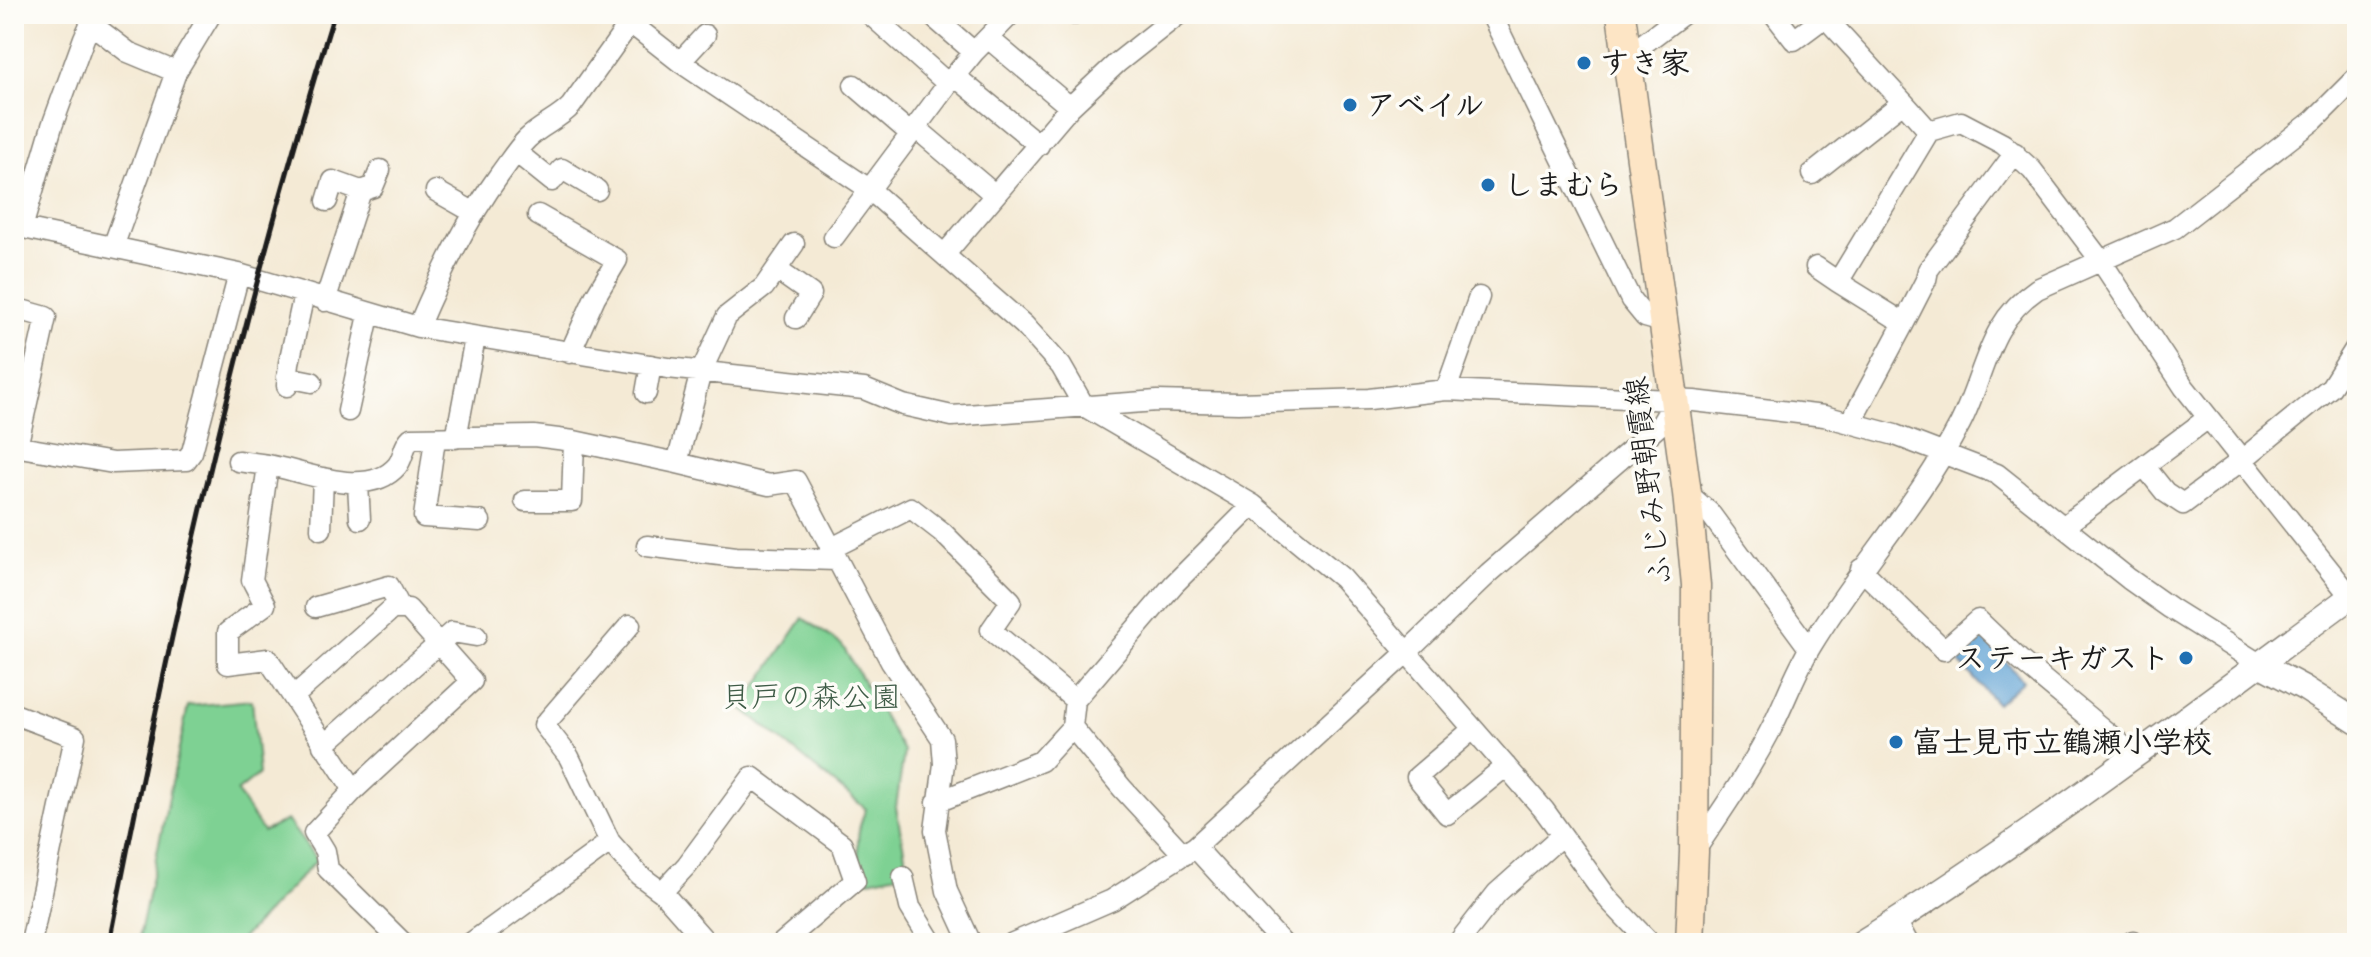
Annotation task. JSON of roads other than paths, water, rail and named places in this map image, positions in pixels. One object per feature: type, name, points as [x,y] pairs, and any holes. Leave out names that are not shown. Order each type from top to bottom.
[{"type":"main road","name":"ふじみ野朝霞線","points":[[1621,14],[1687,493],[1696,585],[1694,852],[1690,943]]},
{"type":"street","points":[[113,247],[176,72],[211,14]]},
{"type":"street","points":[[870,14],[1039,145]]},
{"type":"street","points":[[930,14],[1070,107]]},
{"type":"street","points":[[834,237],[952,80],[1011,14]]},
{"type":"street","points":[[945,254],[1070,107],[1117,63],[1179,14]]},
{"type":"street","points":[[1491,14],[1631,300],[1645,317],[1663,322]]},
{"type":"street","points":[[1627,56],[1683,14]]},
{"type":"street","points":[[1774,14],[1794,40],[1825,17],[1929,131]]},
{"type":"street","points":[[176,72],[128,52],[93,19],[18,227],[239,274],[369,315],[418,327],[701,372],[864,389],[903,405],[952,416],[1157,401],[1320,402],[1446,390],[1694,401],[1793,411],[1851,422],[1943,451],[1997,474],[2170,608],[2357,722]]},
{"type":"street","points":[[418,327],[440,274],[473,212],[516,152],[544,124],[560,118],[571,106],[625,19],[680,62],[869,189],[1024,325],[1061,366],[1084,406],[1253,505],[1342,578],[1506,766],[1609,900],[1650,943]]},
{"type":"street","points":[[680,62],[705,35]]},
{"type":"street","points":[[1694,852],[1753,762],[1809,648],[1861,569],[1925,483],[1961,423],[1994,336],[2006,316],[2037,289],[2175,228],[2314,120],[2357,77]]},
{"type":"street","points":[[854,85],[995,195]]},
{"type":"street","points":[[1812,174],[1903,102]]},
{"type":"street","points":[[1838,282],[1929,131],[1961,122],[1989,136],[2015,153],[2032,170],[2101,261],[2162,357],[2208,418],[2354,594],[2004,851],[1861,943]]},
{"type":"street","points":[[516,152],[552,181],[562,169],[597,190]]},
{"type":"street","points":[[1851,422],[1926,280],[1928,270],[2015,153]]},
{"type":"street","points":[[361,191],[373,187],[380,170]]},
{"type":"street","points":[[327,201],[335,173],[361,191]]},
{"type":"street","points":[[325,301],[361,191]]},
{"type":"street","points":[[436,191],[473,212]]},
{"type":"street","points":[[538,215],[617,260],[595,297],[570,353]]},
{"type":"street","points":[[677,463],[701,372],[727,316],[764,287],[794,244]]},
{"type":"street","points":[[1816,267],[1904,323]]},
{"type":"street","points":[[777,270],[811,294],[796,318]]},
{"type":"street","points":[[14,308],[46,317],[16,447],[113,463],[186,460],[192,452],[239,274]]},
{"type":"street","points":[[304,294],[287,382],[312,382]]},
{"type":"street","points":[[1446,390],[1479,297]]},
{"type":"street","points":[[348,411],[369,315]]},
{"type":"street","points":[[475,338],[424,517],[480,521]]},
{"type":"street","points":[[2145,467],[2165,492],[2183,504],[2331,387],[2357,346]]},
{"type":"street","points":[[646,393],[651,365]]},
{"type":"street","points":[[1013,943],[1112,900],[1189,851],[1489,573],[1661,424],[1674,402]]},
{"type":"street","points":[[2064,526],[2208,418]]},
{"type":"street","points":[[238,461],[358,484],[378,478],[397,466],[411,438],[534,436],[574,441],[769,485],[796,481],[891,662],[942,739],[944,764],[935,830],[947,891],[971,943]]},
{"type":"street","points":[[525,501],[572,501],[574,441]]},
{"type":"street","points":[[268,465],[252,580],[265,605],[228,632],[228,664],[268,659],[354,790]]},
{"type":"street","points":[[321,529],[323,478]]},
{"type":"street","points":[[358,484],[360,519]]},
{"type":"street","points":[[1687,493],[1709,512],[1809,648]]},
{"type":"street","points":[[937,802],[1041,761],[1072,727],[1075,700],[1174,584],[1253,505]]},
{"type":"street","points":[[647,545],[736,557],[833,555],[911,508],[942,532],[1011,601],[991,630],[1075,700]]},
{"type":"street","points":[[1861,569],[1944,650],[1978,620],[2021,661],[2135,756]]},
{"type":"street","points":[[316,607],[389,586],[401,609]]},
{"type":"street","points":[[293,697],[392,609],[408,609],[472,681],[354,790],[314,833],[325,851],[328,869],[403,943]]},
{"type":"street","points":[[630,625],[544,725],[569,757],[610,842],[639,875],[662,892],[707,943]]},
{"type":"street","points":[[323,746],[452,632],[476,636]]},
{"type":"street","points":[[14,714],[75,737],[31,943]]},
{"type":"street","points":[[1072,727],[1122,788],[1282,943]]},
{"type":"street","points":[[1473,729],[1417,777],[1447,814],[1506,766]]},
{"type":"street","points":[[662,892],[687,865],[752,777],[842,844],[855,881],[782,943]]},
{"type":"street","points":[[1468,940],[1497,893],[1562,835]]},
{"type":"street","points":[[475,942],[610,842]]},
{"type":"street","points":[[903,877],[910,907],[932,943]]},
{"type":"street","points":[[1896,921],[1908,943]]},
{"type":"water","points":[[1981,633],[2023,681],[1997,704],[1955,657]]},
{"type":"railway","points":[[109,943],[182,592],[237,359],[334,14]]},
{"type":"place","name":"すき家","points":[[1584,63]]},
{"type":"place","name":"アベイル","points":[[1350,105]]},
{"type":"place","name":"しまむら","points":[[1488,185]]},
{"type":"place","name":"ステーキガスト","points":[[2186,658]]},
{"type":"place","name":"富士見市立鶴瀬小学校","points":[[1896,742]]},
{"type":"park label","name":"貝戸の森公園","points":[[811,697]]}]
